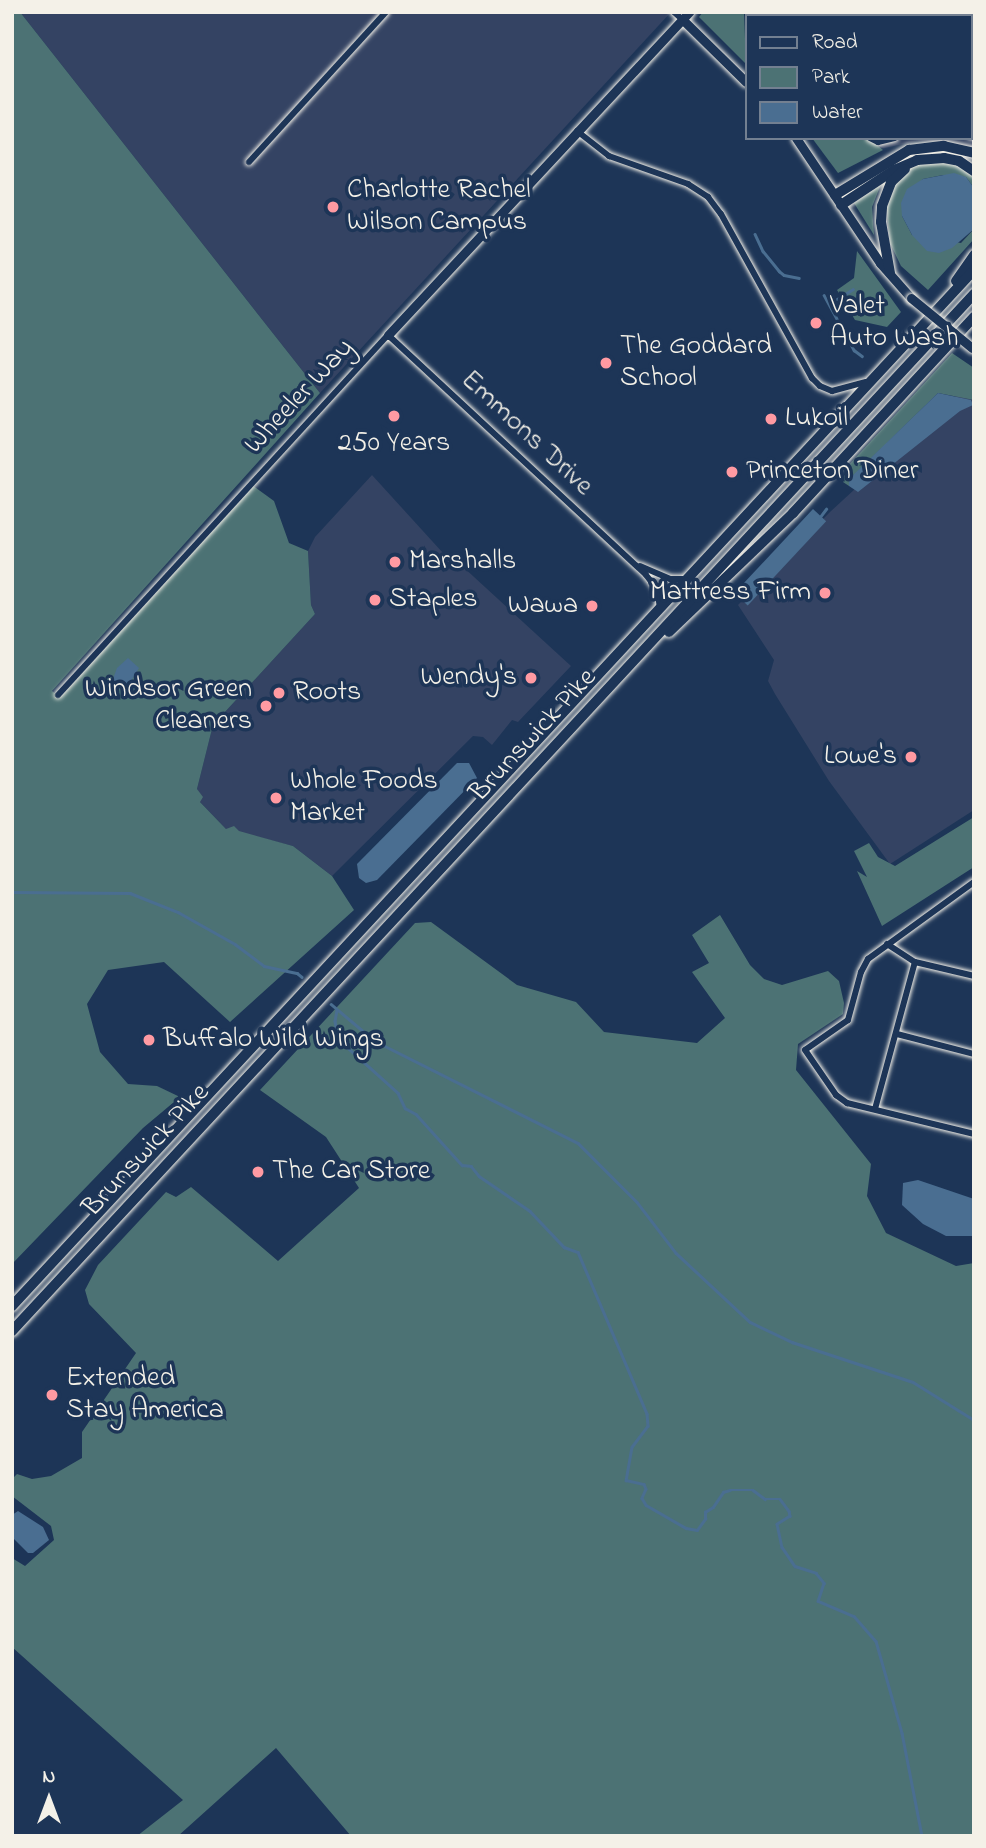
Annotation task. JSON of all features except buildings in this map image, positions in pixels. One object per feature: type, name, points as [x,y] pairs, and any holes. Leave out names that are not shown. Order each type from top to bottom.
[{"type":"highway","points":[[838,200],[909,150],[944,146],[974,153]]},
{"type":"highway","points":[[838,200],[917,160],[944,158],[959,161],[974,171]]},
{"type":"highway","points":[[890,273],[881,222],[882,206],[891,183],[917,160]]},
{"type":"highway","points":[[932,314],[974,254]]},
{"type":"highway","name":"Brunswick Pike","points":[[12,1306],[688,579],[866,383],[974,270]]},
{"type":"highway","name":"Brunswick Pike","points":[[12,1331],[974,293]]},
{"type":"highway","points":[[634,660],[690,615],[793,513],[974,317]]},
{"type":"street","points":[[249,162],[386,12]]},
{"type":"street","points":[[674,12],[686,16],[744,80]]},
{"type":"street","name":"Wheeler Way","points":[[58,695],[388,335],[686,16]]},
{"type":"street","points":[[577,131],[608,156],[688,184],[708,197],[820,386],[832,391],[866,383]]},
{"type":"street","points":[[797,140],[890,273],[911,298],[973,348]]},
{"type":"street","name":"Emmons Drive","points":[[388,335],[635,564],[657,589],[661,608]]},
{"type":"street","name":"Emmons Drive","points":[[635,564],[670,579],[688,579]]},
{"type":"street","points":[[973,884],[868,959],[861,972],[848,1020],[805,1050],[836,1095],[847,1103],[974,1134]]},
{"type":"street","points":[[887,944],[915,962],[974,976]]},
{"type":"street","points":[[875,1109],[915,962]]},
{"type":"street","points":[[897,1034],[974,1054]]},
{"type":"shaded area","name":"Charlotte Rachel Wilson Campus","points":[[20,12],[671,12],[320,393]]},
{"type":"shaded area","points":[[974,12],[974,149],[940,142],[917,141],[884,148],[866,145],[861,140],[972,140],[972,14],[766,14]]},
{"type":"shaded area","points":[[957,395],[974,400],[974,810],[890,864],[829,781],[775,694],[768,681],[774,660],[738,605],[830,512]]},
{"type":"shaded area","points":[[372,475],[443,553],[461,565],[571,666],[518,722],[512,720],[492,745],[483,737],[473,736],[332,876],[293,846],[226,829],[200,802],[197,789],[213,725],[315,614],[311,605],[308,551],[315,537]]},
{"type":"green space","points":[[12,12],[20,12],[320,393],[52,691],[57,695],[252,485],[274,501],[289,543],[308,551],[311,605],[315,614],[213,725],[197,789],[203,797],[200,802],[226,829],[234,826],[239,831],[293,846],[332,876],[354,910],[230,1022],[164,962],[108,970],[87,1004],[100,1052],[128,1084],[157,1086],[180,1097],[143,1128],[12,1264]]},
{"type":"green space","points":[[703,12],[744,12],[744,62],[699,17]]},
{"type":"green space","points":[[813,140],[870,140],[883,150],[838,173]]},
{"type":"green space","points":[[938,160],[961,165],[974,175],[974,188],[966,177],[943,175],[923,179],[902,203],[902,216],[912,235],[961,243],[974,229],[974,239],[928,290],[901,266],[890,243],[886,203],[894,183],[916,164]]},
{"type":"green space","points":[[881,184],[872,207],[874,235],[854,203]]},
{"type":"green space","points":[[857,251],[901,312],[887,327],[855,320],[837,290],[854,278]]},
{"type":"green space","points":[[952,353],[974,368],[974,400],[938,393],[850,479],[849,486],[843,482],[847,467]]},
{"type":"green space","points":[[974,817],[974,867],[882,926],[857,871],[867,877],[854,851],[869,843],[878,857],[895,866]]},
{"type":"green space","points":[[720,915],[750,965],[764,979],[782,985],[828,971],[839,981],[844,1003],[843,1014],[798,1044],[796,1070],[871,1164],[867,1196],[886,1233],[956,1266],[974,1263],[974,1836],[351,1836],[276,1748],[178,1836],[137,1836],[183,1800],[12,1647],[12,1558],[25,1566],[54,1540],[51,1526],[12,1496],[12,1479],[17,1474],[32,1479],[51,1476],[82,1458],[82,1432],[136,1353],[89,1304],[85,1290],[98,1265],[166,1192],[176,1197],[191,1187],[278,1261],[359,1188],[326,1137],[260,1090],[415,923],[431,922],[517,985],[576,1002],[604,1032],[697,1043],[725,1018],[692,972],[709,963],[692,935]]},
{"type":"water","points":[[954,173],[966,177],[974,188],[974,229],[952,248],[939,253],[927,251],[912,235],[902,216],[901,203],[907,189],[923,179]]},
{"type":"water","points":[[938,393],[971,400],[973,405],[960,411],[858,492],[849,486],[849,479]]},
{"type":"water","points":[[813,509],[826,521],[748,605],[735,593]]},
{"type":"water","points":[[128,658],[139,668],[131,681],[118,690],[109,690],[117,668]]},
{"type":"water","points":[[457,763],[469,763],[477,778],[377,880],[366,883],[359,878],[357,864]]},
{"type":"water","points":[[918,1180],[974,1199],[974,1236],[946,1236],[923,1224],[902,1205],[903,1183]]},
{"type":"water","points":[[18,1511],[43,1527],[49,1540],[33,1553],[28,1553],[12,1537],[12,1515]]},
{"type":"waterway","points":[[755,234],[763,251],[779,271],[784,275],[799,278]]},
{"type":"waterway","points":[[832,307],[834,301],[853,289]]},
{"type":"waterway","points":[[824,295],[854,350],[862,356]]},
{"type":"waterway","points":[[820,517],[826,509]]},
{"type":"waterway","points":[[12,892],[130,893],[178,912],[235,944],[264,966],[297,973],[302,977]]},
{"type":"waterway","points":[[331,1004],[375,1041],[578,1143],[637,1202],[676,1253],[750,1322],[792,1342],[913,1382],[974,1420]]},
{"type":"waterway","points":[[337,1010],[337,1032],[347,1047],[398,1093],[405,1108],[416,1114],[462,1165],[471,1166],[479,1176],[530,1211],[564,1247],[578,1252],[647,1414],[648,1426],[632,1447],[626,1480],[644,1484],[646,1489],[642,1498],[646,1505],[686,1528],[697,1530],[705,1519],[705,1512],[713,1507],[723,1492],[730,1490],[753,1490],[765,1499],[780,1499],[789,1511],[790,1516],[777,1524],[782,1547],[795,1566],[816,1573],[824,1583],[818,1601],[854,1616],[876,1641],[902,1733],[922,1836]]},
{"type":"place","name":"Charlotte Rachel Wilson Campus","points":[[333,207]]},
{"type":"place","name":"Valet Auto Wash","points":[[816,323]]},
{"type":"place","name":"The Goddard School","points":[[606,363]]},
{"type":"place","name":"250 Years","points":[[394,416]]},
{"type":"place","name":"Lukoil","points":[[771,419]]},
{"type":"place","name":"Princeton Diner","points":[[732,472]]},
{"type":"place","name":"Marshalls","points":[[395,562]]},
{"type":"place","name":"Mattress Firm","points":[[825,593]]},
{"type":"place","name":"Staples","points":[[375,600]]},
{"type":"place","name":"Wawa","points":[[592,606]]},
{"type":"place","name":"Wendy's","points":[[531,678]]},
{"type":"place","name":"Roots","points":[[279,693]]},
{"type":"place","name":"Windsor Green Cleaners","points":[[266,706]]},
{"type":"place","name":"Lowe's","points":[[911,757]]},
{"type":"place","name":"Whole Foods Market","points":[[276,798]]},
{"type":"place","name":"Buffalo Wild Wings","points":[[149,1040]]},
{"type":"place","name":"The Car Store","points":[[258,1172]]},
{"type":"place","name":"Extended Stay America","points":[[52,1395]]}]
